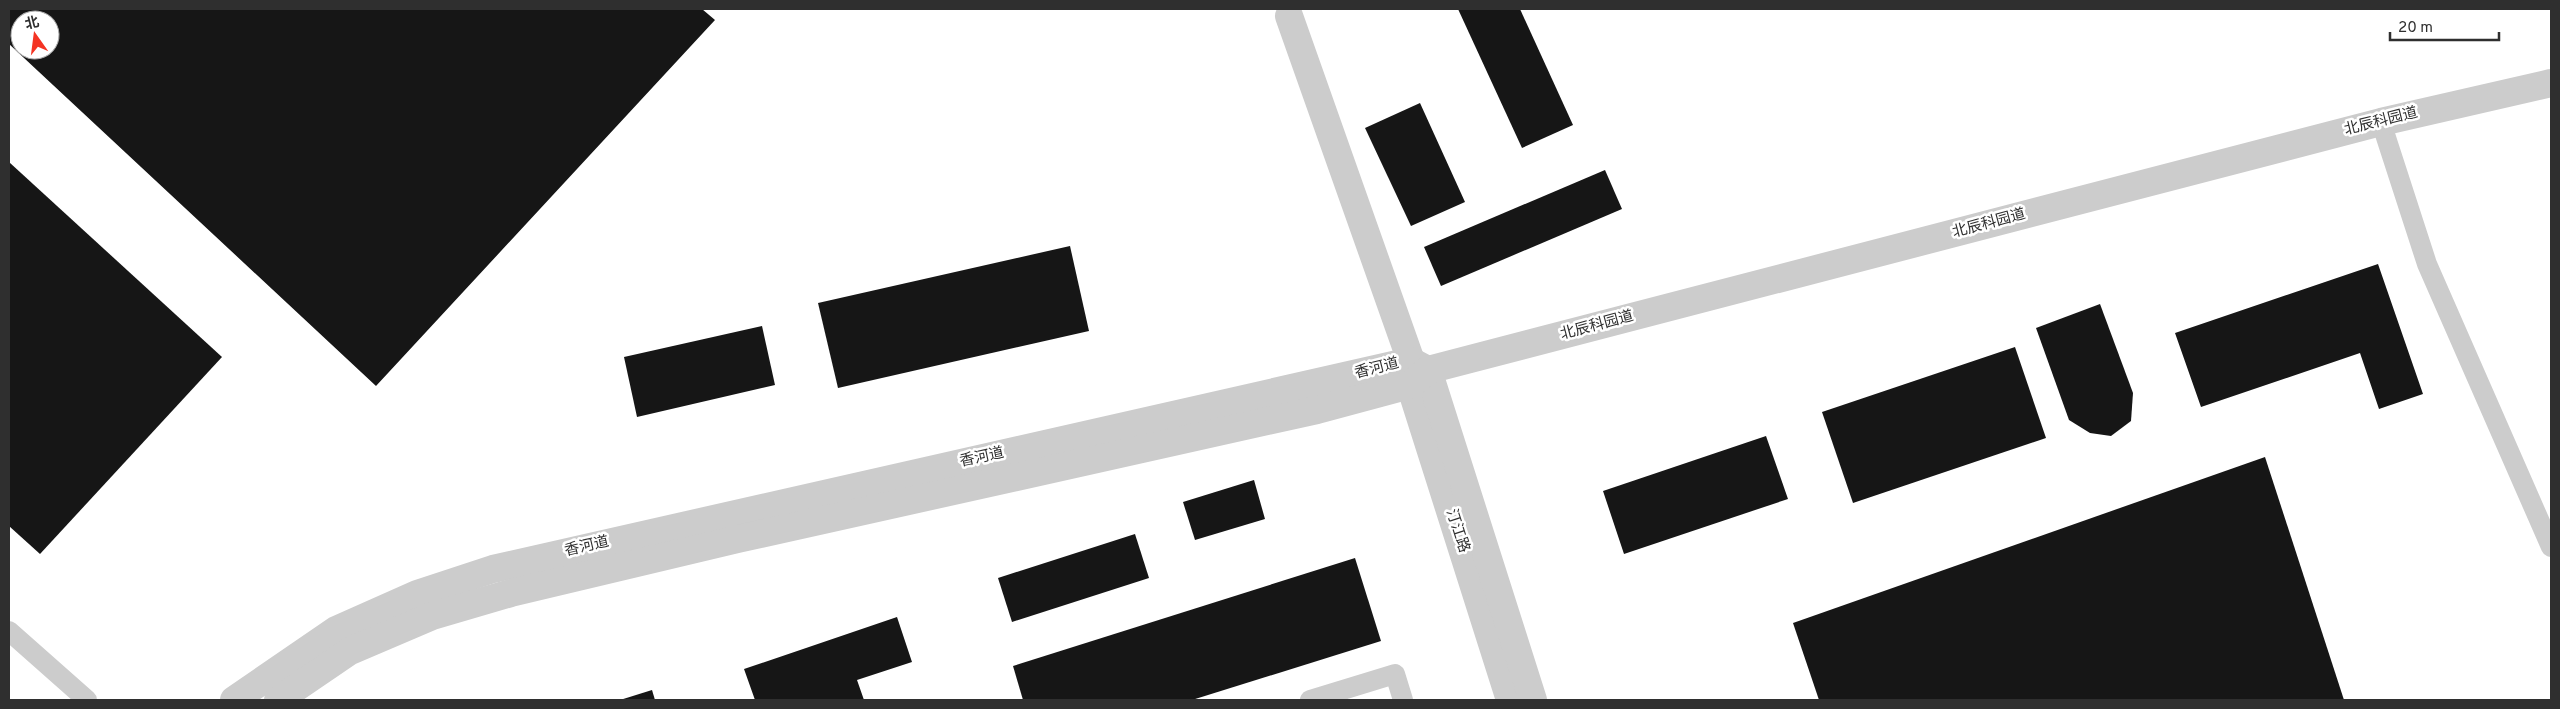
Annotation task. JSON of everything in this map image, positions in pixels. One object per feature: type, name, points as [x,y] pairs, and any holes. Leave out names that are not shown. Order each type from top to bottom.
[{"type":"street","name":"汀江路","points":[[1289,16],[1416,372],[1524,699]]},
{"type":"street","name":"北辰科园道","points":[[1416,372],[2381,122],[2551,83]]},
{"type":"street","name":"香河道","points":[[234,700],[336,630],[417,594],[493,569],[1416,372]]},
{"type":"street","name":"香河道","points":[[278,700],[350,651],[432,616],[510,593],[738,539],[1317,410],[1416,372]]},
{"type":"lane","points":[[2381,122],[2427,264],[2551,546]]},
{"type":"lane","points":[[9,631],[87,700]]},
{"type":"lane","points":[[1310,700],[1395,674],[1403,700]]},
{"type":"building","points":[[9,9],[702,9],[715,20],[376,386],[26,60],[60,60],[60,10],[10,10],[10,45]]},
{"type":"building","points":[[1458,9],[1520,9],[1573,125],[1522,148]]},
{"type":"building","points":[[1420,103],[1465,202],[1411,226],[1365,128]]},
{"type":"building","points":[[9,162],[222,357],[40,554],[9,526]]},
{"type":"building","points":[[1605,170],[1622,209],[1441,286],[1424,247]]},
{"type":"building","points":[[1070,246],[1089,331],[838,388],[818,303]]},
{"type":"building","points":[[2378,264],[2423,394],[2379,409],[2360,353],[2201,407],[2175,333]]},
{"type":"building","points":[[2100,304],[2133,393],[2131,421],[2111,436],[2090,433],[2069,420],[2036,328]]},
{"type":"building","points":[[762,326],[775,385],[637,417],[624,357]]},
{"type":"building","points":[[2015,347],[2046,438],[1853,503],[1822,412]]},
{"type":"building","points":[[1766,436],[1788,499],[1624,554],[1603,491]]},
{"type":"building","points":[[2265,457],[2344,700],[1819,700],[1793,623]]},
{"type":"building","points":[[1254,480],[1265,519],[1195,540],[1183,502]]},
{"type":"building","points":[[1135,534],[1149,578],[1012,622],[998,578]]},
{"type":"building","points":[[1355,558],[1381,641],[1192,700],[1023,700],[1013,666]]},
{"type":"building","points":[[897,617],[912,662],[857,680],[864,700],[755,700],[744,669]]},
{"type":"building","points":[[652,690],[655,700],[620,700]]}]
